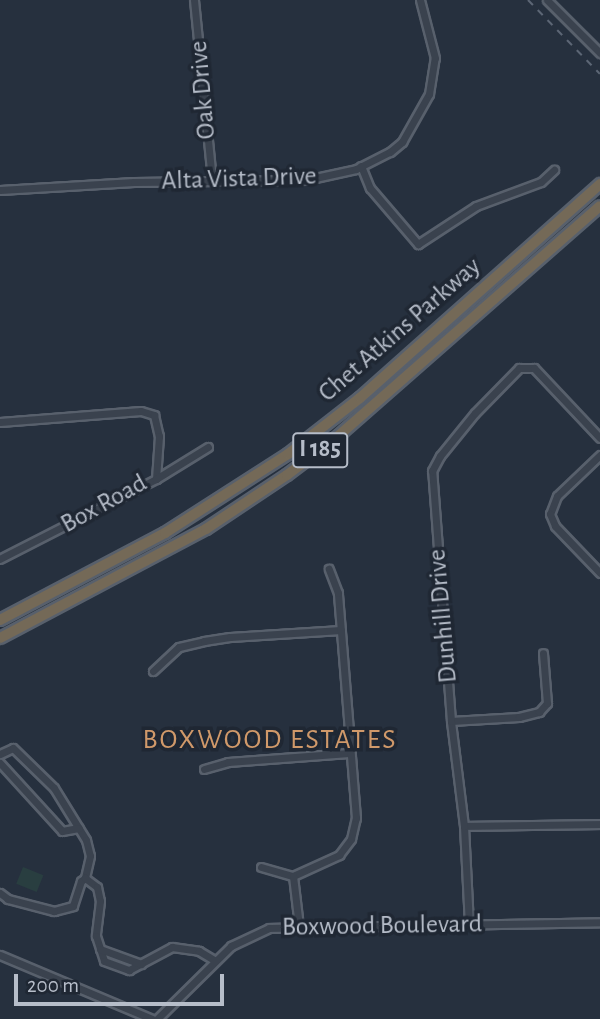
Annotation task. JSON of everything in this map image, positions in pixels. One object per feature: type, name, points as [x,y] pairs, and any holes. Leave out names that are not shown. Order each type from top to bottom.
[{"type":"highway","name":"Chet Atkins Parkway","points":[[0,620],[165,533],[288,454],[360,398],[600,184]]},
{"type":"highway","name":"Chet Atkins Parkway","points":[[0,638],[206,528],[287,475],[337,438],[600,206]]},
{"type":"street","name":"Oak Drive","points":[[194,0],[212,179]]},
{"type":"street","name":"Alta Vista Drive","points":[[0,190],[134,182],[184,183],[212,179],[306,180],[361,166],[402,142],[429,94],[435,58],[420,0]]},
{"type":"street","points":[[547,0],[600,53]]},
{"type":"street","points":[[361,166],[369,188],[418,244],[476,206],[541,182],[554,170]]},
{"type":"street","name":"Dunhill Drive","points":[[469,925],[464,826],[452,721],[432,471],[440,456],[475,413],[519,368],[534,368],[600,438]]},
{"type":"street","name":"Box Road","points":[[0,422],[141,411],[154,415],[159,436],[156,479],[0,559]]},
{"type":"street","points":[[156,479],[208,447]]},
{"type":"street","points":[[600,455],[557,495],[550,514],[555,526],[600,573]]},
{"type":"street","points":[[261,867],[293,876],[330,862],[351,839],[356,799],[349,752],[338,593],[329,569]]},
{"type":"street","points":[[153,671],[179,647],[191,644],[230,636],[341,630]]},
{"type":"street","points":[[452,721],[519,718],[539,712],[547,703],[543,653]]},
{"type":"street","points":[[0,754],[13,748],[54,788],[79,828],[90,856],[85,878],[81,881],[73,906],[54,911],[8,899],[0,893]]},
{"type":"street","points":[[204,769],[228,762],[349,752]]},
{"type":"street","points":[[0,763],[62,831],[79,828]]},
{"type":"street","points":[[464,826],[600,824]]},
{"type":"street","points":[[293,876],[299,926]]},
{"type":"street","points":[[85,878],[97,887],[100,901],[96,936],[104,961],[129,970],[172,947],[199,951],[214,960]]},
{"type":"street","name":"Boxwood Boulevard","points":[[154,1019],[231,946],[269,928],[600,922]]},
{"type":"street","points":[[100,949],[141,964]]},
{"type":"street","points":[[0,955],[154,1019]]},
{"type":"street","points":[[115,965],[118,956]]},
{"type":"green space","points":[[23,867],[43,875],[37,892],[16,884]]},
{"type":"railway","points":[[528,0],[600,74]]},
{"type":"district","name":"BOXWOOD ESTATES","points":[[270,740]]}]
